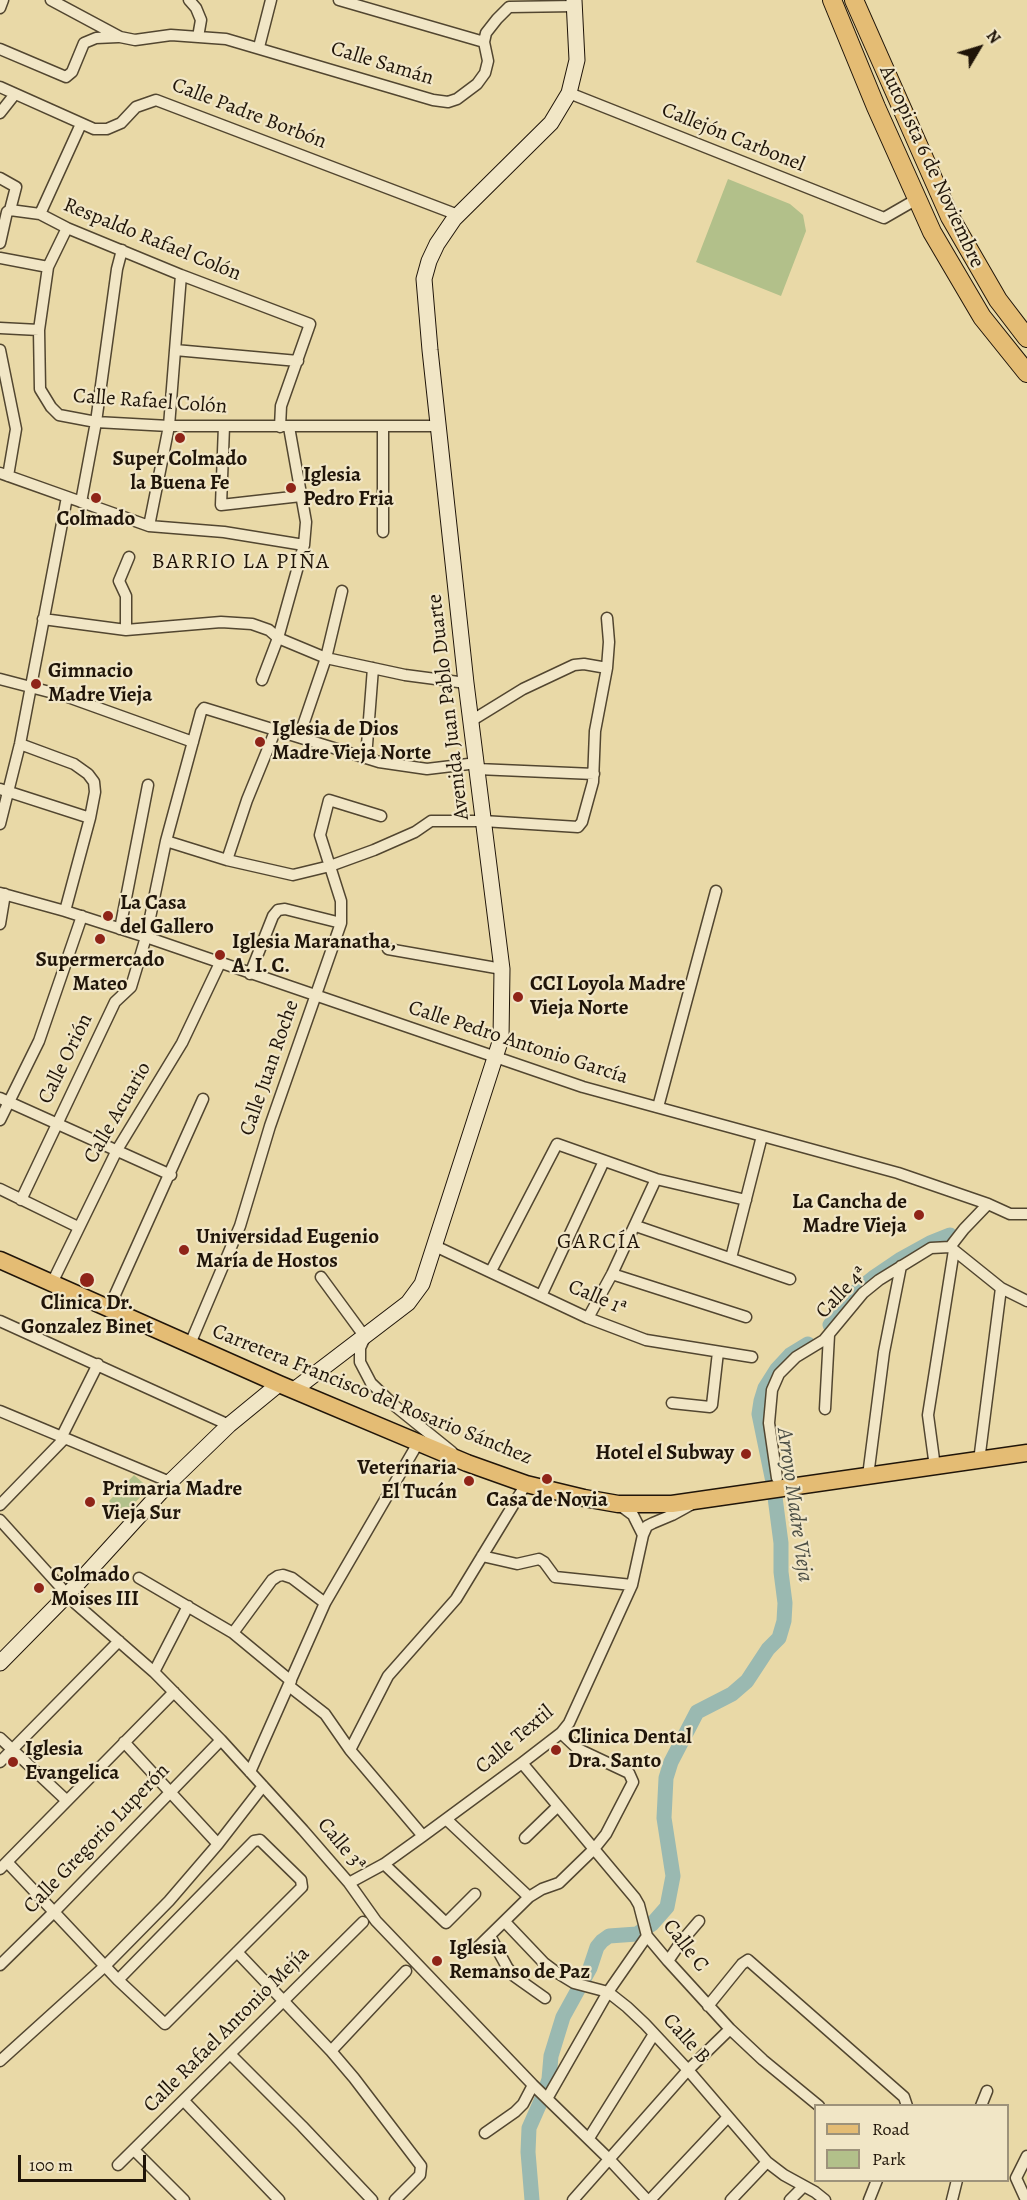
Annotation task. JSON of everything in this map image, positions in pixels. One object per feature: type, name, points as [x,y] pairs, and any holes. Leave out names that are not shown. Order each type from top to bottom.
[{"type":"highway","name":"Autopista 6 de Noviembre","points":[[832,0],[880,117],[932,232],[971,300],[1027,373]]},
{"type":"highway","name":"Autopista 6 de Noviembre","points":[[854,0],[950,217],[998,300],[1027,338]]},
{"type":"main road","name":"Avenida Juan Pablo Duarte","points":[[0,1663],[68,1594],[170,1482],[229,1425],[365,1337],[408,1303],[422,1284],[501,1039],[502,969],[466,683],[424,279],[437,244],[458,215],[551,123],[569,93],[577,60],[574,3]]},
{"type":"main road","name":"Carretera Francisco del Rosario Sánchez","points":[[0,1260],[287,1387],[467,1463],[526,1484],[584,1498],[618,1504],[648,1505],[698,1501],[758,1491],[776,1483],[868,1476],[1027,1453]]},
{"type":"street","points":[[0,8],[3,0]]},
{"type":"street","points":[[51,0],[120,37]]},
{"type":"street","points":[[189,0],[196,8],[201,20],[198,37]]},
{"type":"street","points":[[259,47],[271,0]]},
{"type":"street","points":[[339,0],[484,42],[486,33],[507,4],[574,3]]},
{"type":"street","name":"Calle Samán","points":[[0,49],[66,77],[72,72],[84,43],[96,38],[120,37],[135,40],[171,35],[226,39],[433,100],[448,102],[467,93],[485,73],[488,61],[484,42]]},
{"type":"street","name":"Calle Padre Borbón","points":[[0,87],[94,129],[108,129],[121,123],[136,107],[156,100],[458,215]]},
{"type":"street","name":"Callejón Carbonel","points":[[569,93],[884,218],[917,199]]},
{"type":"street","points":[[0,113],[15,94]]},
{"type":"street","points":[[40,214],[81,124]]},
{"type":"street","points":[[0,178],[16,187],[0,243]]},
{"type":"street","name":"Respaldo Rafael Colón","points":[[10,210],[40,214],[67,228],[181,275],[310,324],[298,361]]},
{"type":"street","name":"Calle Rafael Colón","points":[[67,228],[48,267],[39,330],[40,389],[59,415],[96,422],[169,426],[438,426]]},
{"type":"street","points":[[81,502],[96,422],[117,270],[122,250]]},
{"type":"street","points":[[0,258],[48,267]]},
{"type":"street","points":[[149,526],[169,426],[181,275]]},
{"type":"street","points":[[0,328],[39,330]]},
{"type":"street","points":[[0,350],[4,396],[16,429],[4,475],[149,526],[224,532],[304,545]]},
{"type":"street","points":[[176,350],[298,361],[281,406],[306,522],[304,545],[278,638],[262,680]]},
{"type":"street","points":[[224,426],[221,505],[301,496]]},
{"type":"street","points":[[383,427],[383,532]]},
{"type":"street","points":[[0,824],[4,790],[20,744],[67,497]]},
{"type":"street","points":[[126,630],[126,596],[119,581],[129,557]]},
{"type":"street","points":[[299,737],[326,658],[342,591]]},
{"type":"street","points":[[43,619],[126,630],[211,618],[252,624],[268,630],[278,638],[326,658],[405,675],[466,683]]},
{"type":"street","points":[[166,841],[227,860],[292,875],[330,866],[415,832],[431,821],[483,821],[575,828],[582,822],[592,790],[595,731],[607,668],[609,642],[607,618]]},
{"type":"street","points":[[471,721],[524,689],[574,665],[584,664],[607,668]]},
{"type":"street","points":[[366,758],[373,668]]},
{"type":"street","points":[[0,679],[65,696],[193,742]]},
{"type":"street","name":"Calle Orión","points":[[21,1200],[115,1002],[130,989],[146,937],[166,841],[201,712],[204,708],[276,729]]},
{"type":"street","points":[[227,860],[247,800],[276,729],[379,762],[427,769],[477,766],[594,774]]},
{"type":"street","points":[[20,744],[74,764],[91,776],[95,785],[90,818],[65,911]]},
{"type":"street","points":[[120,929],[148,785]]},
{"type":"street","points":[[4,790],[90,818]]},
{"type":"street","name":"Calle Juan Roche","points":[[190,1344],[240,1226],[270,1126],[341,923],[341,901],[320,835],[329,800],[381,816]]},
{"type":"street","points":[[658,1107],[716,891]]},
{"type":"street","points":[[0,924],[2,894]]},
{"type":"street","name":"Calle Pedro Antonio García","points":[[2,894],[82,916],[146,937],[583,1088],[898,1173],[988,1204],[1010,1214],[1027,1214]]},
{"type":"street","points":[[250,974],[273,916],[278,910],[285,909],[341,923]]},
{"type":"street","points":[[0,1120],[4,1100],[39,1041],[82,916]]},
{"type":"street","points":[[388,949],[502,969]]},
{"type":"street","name":"Calle Acuario","points":[[52,1283],[117,1150],[182,1043],[220,963]]},
{"type":"street","points":[[109,1308],[203,1099]]},
{"type":"street","points":[[4,1100],[171,1174]]},
{"type":"street","points":[[731,1258],[762,1136]]},
{"type":"street","points":[[491,1271],[555,1145],[559,1144],[656,1179],[746,1200]]},
{"type":"street","points":[[541,1296],[604,1161]]},
{"type":"street","points":[[588,1317],[636,1226],[656,1179]]},
{"type":"street","points":[[0,1189],[78,1227]]},
{"type":"street","points":[[935,1467],[928,1414],[952,1249],[964,1229],[988,1204]]},
{"type":"street","points":[[636,1226],[790,1279]]},
{"type":"street","name":"Calle 1ª","points":[[435,1246],[588,1317],[646,1340],[752,1357]]},
{"type":"street","name":"Calle 4ª","points":[[776,1483],[769,1423],[772,1390],[779,1374],[786,1365],[829,1335],[863,1293],[879,1280],[931,1248],[952,1249]]},
{"type":"street","points":[[952,1249],[1001,1288],[1027,1301]]},
{"type":"street","points":[[868,1476],[884,1352],[901,1266]]},
{"type":"street","points":[[612,1274],[746,1317]]},
{"type":"street","points":[[321,1278],[365,1337],[360,1348],[360,1362],[371,1383],[410,1419],[467,1463]]},
{"type":"street","points":[[979,1461],[1001,1288]]},
{"type":"street","points":[[0,1321],[229,1425]]},
{"type":"street","points":[[825,1409],[829,1335]]},
{"type":"street","points":[[672,1403],[710,1407],[712,1405],[718,1352]]},
{"type":"street","points":[[0,1505],[64,1437],[98,1364]]},
{"type":"street","points":[[0,1411],[170,1482]]},
{"type":"street","points":[[250,1772],[325,1603],[418,1443]]},
{"type":"street","points":[[350,1750],[388,1676],[456,1599],[526,1484]]},
{"type":"street","points":[[643,1535],[647,1527],[653,1523],[698,1501]]},
{"type":"street","points":[[618,1504],[633,1515],[643,1535]]},
{"type":"street","name":"Calle 3ª","points":[[0,1520],[75,1603],[154,1672],[221,1740],[349,1883],[376,1921],[649,2200]]},
{"type":"street","name":"Calle Textil","points":[[349,1883],[384,1864],[561,1733],[569,1723],[632,1585],[643,1535]]},
{"type":"street","points":[[482,1556],[517,1564],[539,1559],[555,1577],[632,1585]]},
{"type":"street","points":[[233,1633],[272,1580],[278,1576],[284,1575],[292,1578],[325,1603]]},
{"type":"street","points":[[139,1578],[233,1633],[325,1714],[350,1750],[423,1836]]},
{"type":"street","points":[[154,1672],[188,1606]]},
{"type":"street","points":[[0,1762],[119,1641]]},
{"type":"street","points":[[118,1980],[254,1841],[258,1839],[301,1880],[302,1887],[165,2024],[118,1980],[54,1912],[4,1866],[174,1692]]},
{"type":"street","points":[[477,1948],[529,1897],[559,1883],[594,1849],[606,1834],[633,1782],[632,1777],[622,1768],[578,1749],[561,1733]]},
{"type":"street","points":[[0,1738],[66,1800]]},
{"type":"street","name":"Calle Gregorio Luperón","points":[[0,1965],[221,1740]]},
{"type":"street","points":[[124,1742],[218,1844]]},
{"type":"street","name":"Calle C","points":[[522,1763],[635,1898],[646,1936],[730,2029],[763,2060],[817,2104]]},
{"type":"street","points":[[0,2061],[105,1966],[169,1902],[263,1786]]},
{"type":"street","points":[[525,1838],[558,1806]]},
{"type":"street","points":[[446,1819],[529,1897]]},
{"type":"street","points":[[384,1864],[446,1923],[474,1894]]},
{"type":"street","points":[[668,1961],[699,1921]]},
{"type":"street","name":"Calle Rafael Antonio Mejía","points":[[118,2165],[363,1922]]},
{"type":"street","name":"Calle B","points":[[505,1922],[544,1963],[580,1985],[608,1992],[645,2024],[767,2162],[825,2200]]},
{"type":"street","points":[[490,1936],[507,1968],[514,1976],[544,1998]]},
{"type":"street","points":[[548,2097],[608,1992],[646,1936]]},
{"type":"street","points":[[237,1952],[331,2051],[422,2166],[420,2175],[396,2200]]},
{"type":"street","points":[[708,2006],[742,1964],[748,1960],[904,2097],[906,2104]]},
{"type":"street","points":[[331,2051],[406,1971]]},
{"type":"street","points":[[573,2200],[688,2070],[730,2029]]},
{"type":"street","points":[[589,2138],[654,2034]]},
{"type":"street","points":[[230,2054],[372,2200]]},
{"type":"street","points":[[485,2133],[515,2112],[535,2086]]},
{"type":"street","points":[[982,2104],[987,2091]]},
{"type":"street","points":[[184,2101],[279,2200]]},
{"type":"street","points":[[649,2200],[727,2118]]},
{"type":"street","points":[[134,2150],[184,2200]]},
{"type":"street","points":[[1026,2200],[1016,2178],[1027,2156]]},
{"type":"street","points":[[731,2200],[767,2162]]},
{"type":"street","points":[[869,2200],[877,2182]]},
{"type":"street","points":[[952,2200],[957,2182]]},
{"type":"street","points":[[790,2200],[804,2186]]},
{"type":"green space","points":[[728,179],[790,204],[803,215],[806,231],[781,296],[696,262]]},
{"type":"green space","points":[[134,1475],[149,1488],[123,1515],[109,1501]]},
{"type":"waterway","name":"Arroyo Madre Vieja","points":[[830,1325],[853,1294],[873,1278],[901,1259],[950,1235]]},
{"type":"waterway","name":"Arroyo Madre Vieja","points":[[532,2200],[528,2152],[529,2128],[549,2079],[551,2056],[563,2017],[602,1941],[609,1936],[637,1934],[652,1924],[667,1907],[673,1876],[664,1818],[666,1778],[671,1762],[697,1712],[732,1694],[747,1681],[768,1649],[779,1638],[784,1621],[785,1603],[781,1572],[781,1543],[773,1482],[759,1414],[765,1388],[777,1369],[790,1355],[808,1344]]},
{"type":"place","name":"Super Colmado la Buena Fe","points":[[180,438]]},
{"type":"place","name":"Iglesia Pedro Fria","points":[[291,488]]},
{"type":"place","name":"Colmado","points":[[96,498]]},
{"type":"place","name":"Gimnacio Madre Vieja","points":[[36,684]]},
{"type":"place","name":"Iglesia de Dios Madre Vieja Norte","points":[[260,742]]},
{"type":"place","name":"La Casa del Gallero","points":[[108,916]]},
{"type":"place","name":"Supermercado Mateo","points":[[100,939]]},
{"type":"place","name":"Iglesia Maranatha, A. I. C.","points":[[220,955]]},
{"type":"place","name":"CCI Loyola Madre Vieja Norte","points":[[518,997]]},
{"type":"place","name":"La Cancha de Madre Vieja","points":[[919,1215]]},
{"type":"place","name":"Universidad Eugenio María de Hostos","points":[[184,1250]]},
{"type":"place","name":"Clinica Dr. Gonzalez Binet","points":[[87,1280]]},
{"type":"place","name":"Hotel el Subway","points":[[746,1454]]},
{"type":"place","name":"Casa de Novia","points":[[547,1479]]},
{"type":"place","name":"Veterinaria El Tucán","points":[[469,1481]]},
{"type":"place","name":"Primaria Madre Vieja Sur","points":[[90,1502]]},
{"type":"place","name":"Colmado Moises III","points":[[39,1588]]},
{"type":"place","name":"Clinica Dental Dra. Santo","points":[[556,1750]]},
{"type":"place","name":"Iglesia Evangelica","points":[[13,1762]]},
{"type":"place","name":"Iglesia Remanso de Paz","points":[[437,1961]]},
{"type":"district","name":"BARRIO LA PIÑA","points":[[241,563]]},
{"type":"district","name":"GARCÍA","points":[[599,1243]]}]
